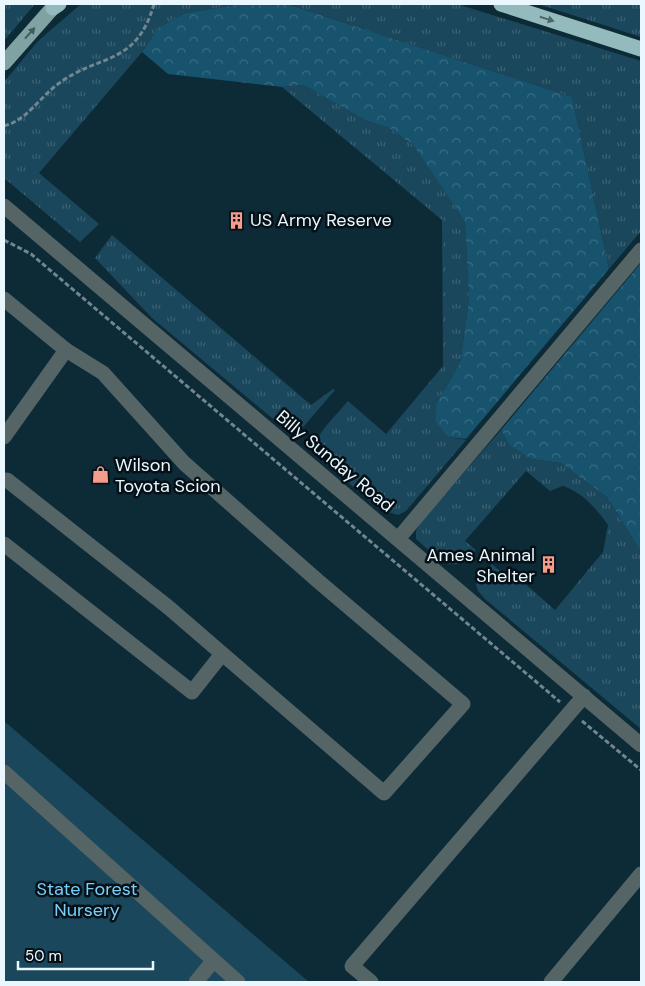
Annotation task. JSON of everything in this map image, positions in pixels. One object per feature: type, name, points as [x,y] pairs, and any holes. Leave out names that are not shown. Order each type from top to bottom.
[{"type":"highway","points":[[501,4],[641,50]]},
{"type":"main road","points":[[4,63],[56,5]]},
{"type":"street","name":"Billy Sunday Road","points":[[4,206],[641,744]]},
{"type":"street","points":[[398,539],[641,250]]},
{"type":"street","points":[[4,299],[66,350],[104,373],[184,463],[318,581],[463,704],[384,793],[168,607],[7,480]]},
{"type":"street","points":[[4,437],[66,350]]},
{"type":"street","points":[[4,544],[192,692],[222,654]]},
{"type":"street","points":[[371,982],[352,966],[584,696]]},
{"type":"street","points":[[4,772],[238,982]]},
{"type":"street","points":[[551,982],[641,874]]},
{"type":"street","points":[[196,982],[213,961]]},
{"type":"path","points":[[4,126],[14,124],[61,82],[106,62],[127,49],[140,35],[154,4]]},
{"type":"path","points":[[4,240],[31,254],[641,770]]},
{"type":"green space","points":[[4,4],[35,4],[4,41]]},
{"type":"green space","points":[[81,4],[242,4],[185,13],[158,28],[142,52],[39,173],[99,224],[80,242],[4,178],[4,82],[38,41]]},
{"type":"green space","points":[[242,4],[287,4],[572,97],[609,269],[466,439],[448,437],[435,422],[436,404],[460,363],[469,300],[465,221],[413,145],[389,128],[365,120],[303,85],[282,87],[168,74],[142,52],[158,28],[185,13]]},
{"type":"green space","points":[[287,4],[457,4],[641,61],[641,231],[609,269],[572,97]]},
{"type":"green space","points":[[538,4],[641,4],[641,37]]},
{"type":"green space","points":[[303,85],[365,120],[389,128],[413,145],[465,220],[469,300],[460,363],[436,404],[435,422],[448,437],[466,440],[406,511],[398,515],[381,510],[314,454],[314,447],[321,433],[348,401],[386,434],[443,366],[442,220],[282,87]]},
{"type":"green space","points":[[112,235],[311,405],[333,389],[335,390],[299,432],[290,433],[152,318],[95,258]]},
{"type":"green space","points":[[641,263],[641,552],[608,498],[561,463],[531,459],[510,446],[501,430]]},
{"type":"green space","points":[[501,430],[510,446],[531,459],[561,463],[608,498],[641,552],[641,729],[485,599],[478,591],[476,584],[492,564],[502,573],[515,575],[555,610],[603,552],[608,525],[594,507],[583,497],[563,486],[550,491],[526,471],[465,541],[476,550],[467,559],[460,563],[452,564],[445,562],[416,539],[416,531],[421,522]]},
{"type":"green space","name":"State Forest Nursery","points":[[4,721],[309,982],[4,982]]},
{"type":"place","name":"US Army Reserve","points":[[236,220]]},
{"type":"place","name":"Wilson Toyota Scion","points":[[101,475]]},
{"type":"place","name":"Ames Animal Shelter","points":[[549,565]]}]
